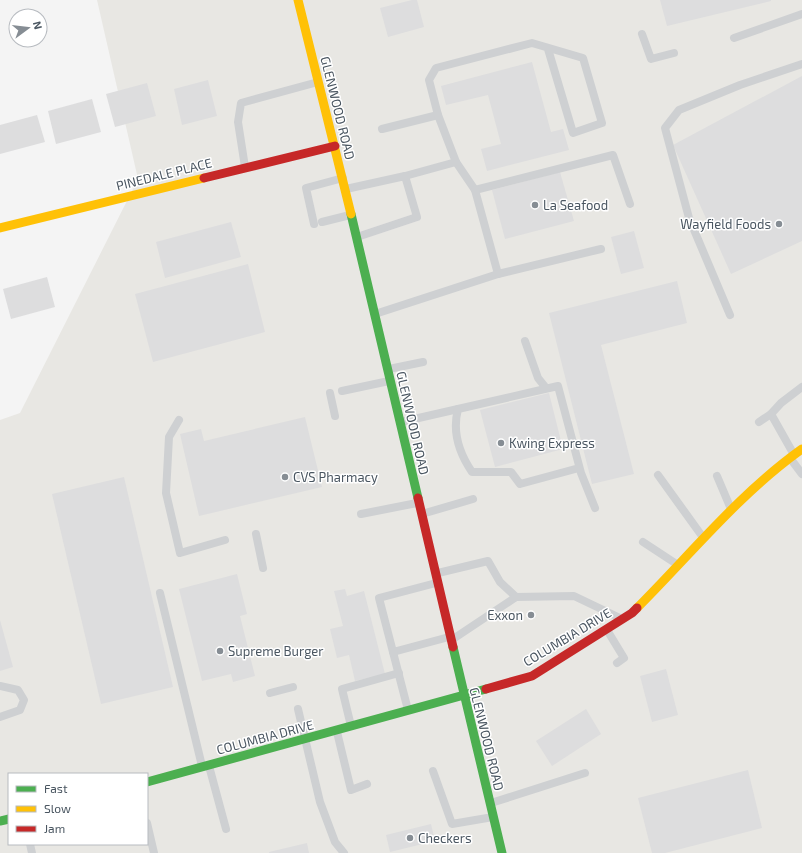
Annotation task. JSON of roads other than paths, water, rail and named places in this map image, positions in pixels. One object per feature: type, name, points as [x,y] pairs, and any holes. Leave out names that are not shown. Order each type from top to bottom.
[{"type":"main road","name":"GLENWOOD ROAD","points":[[298,0],[343,178],[450,639],[502,853]]},
{"type":"main road","name":"PINEDALE PLACE","points":[[0,228],[335,146]]},
{"type":"main road","name":"COLUMBIA DRIVE","points":[[148,782],[337,731],[463,694],[532,676],[632,613],[679,565],[703,537],[732,509],[774,469],[802,449]]},
{"type":"lane","points":[[734,38],[802,14]]},
{"type":"lane","points":[[642,34],[651,59],[674,53]]},
{"type":"lane","points":[[498,274],[475,190],[456,162],[438,115],[429,80],[436,68],[532,44],[583,58],[602,123],[573,133],[548,49]]},
{"type":"lane","points":[[730,315],[689,218],[664,128],[679,110],[740,84],[802,64]]},
{"type":"lane","points":[[245,168],[238,122],[241,103],[318,82]]},
{"type":"lane","points":[[382,129],[438,115]]},
{"type":"lane","points":[[475,190],[613,155],[630,204]]},
{"type":"lane","points":[[345,189],[406,176],[456,162]]},
{"type":"lane","points":[[356,237],[417,217],[406,176]]},
{"type":"lane","points":[[343,178],[306,188],[318,223],[351,214]]},
{"type":"lane","points":[[374,314],[498,274],[601,249]]},
{"type":"lane","points":[[525,341],[538,378],[546,388]]},
{"type":"lane","points":[[388,370],[423,362]]},
{"type":"lane","points":[[342,391],[390,381]]},
{"type":"lane","points":[[400,422],[558,386],[580,470],[595,508]]},
{"type":"lane","points":[[759,422],[771,414],[781,403],[802,387]]},
{"type":"lane","points":[[330,393],[335,416]]},
{"type":"lane","points":[[458,409],[455,422],[461,456],[472,472],[511,472],[520,484],[580,470]]},
{"type":"lane","points":[[771,414],[802,474]]},
{"type":"lane","points":[[179,420],[169,437],[166,493],[180,553],[225,540]]},
{"type":"lane","points":[[658,475],[703,537]]},
{"type":"lane","points":[[717,476],[732,509]]},
{"type":"lane","points":[[421,514],[473,499]]},
{"type":"lane","points":[[361,514],[418,502]]},
{"type":"lane","points":[[256,534],[263,568]]},
{"type":"lane","points":[[643,542],[679,565]]},
{"type":"lane","points":[[435,573],[488,561],[500,582],[516,597]]},
{"type":"lane","points":[[408,710],[379,598],[437,583]]},
{"type":"lane","points":[[160,593],[206,766],[226,829]]},
{"type":"lane","points":[[393,652],[450,639],[516,597],[574,596],[622,619]]},
{"type":"lane","points":[[607,629],[624,658],[617,663]]},
{"type":"lane","points":[[351,727],[342,689],[399,673]]},
{"type":"lane","points":[[0,686],[18,690],[24,700],[20,710],[0,716]]},
{"type":"lane","points":[[270,693],[293,687]]},
{"type":"lane","points":[[298,708],[320,802],[335,842],[344,853]]},
{"type":"lane","points":[[337,731],[351,790],[367,784]]},
{"type":"lane","points":[[433,771],[452,824],[493,817]]},
{"type":"lane","points":[[490,804],[585,773]]},
{"type":"lane","points":[[148,827],[154,853]]},
{"type":"place","name":"La Seafood","points":[[535,205]]},
{"type":"place","name":"Wayfield Foods","points":[[779,224]]},
{"type":"place","name":"Kwing Express","points":[[501,443]]},
{"type":"place","name":"CVS Pharmacy","points":[[285,477]]},
{"type":"place","name":"Exxon","points":[[531,615]]},
{"type":"place","name":"Supreme Burger","points":[[220,651]]},
{"type":"place","name":"Checkers","points":[[410,838]]}]
